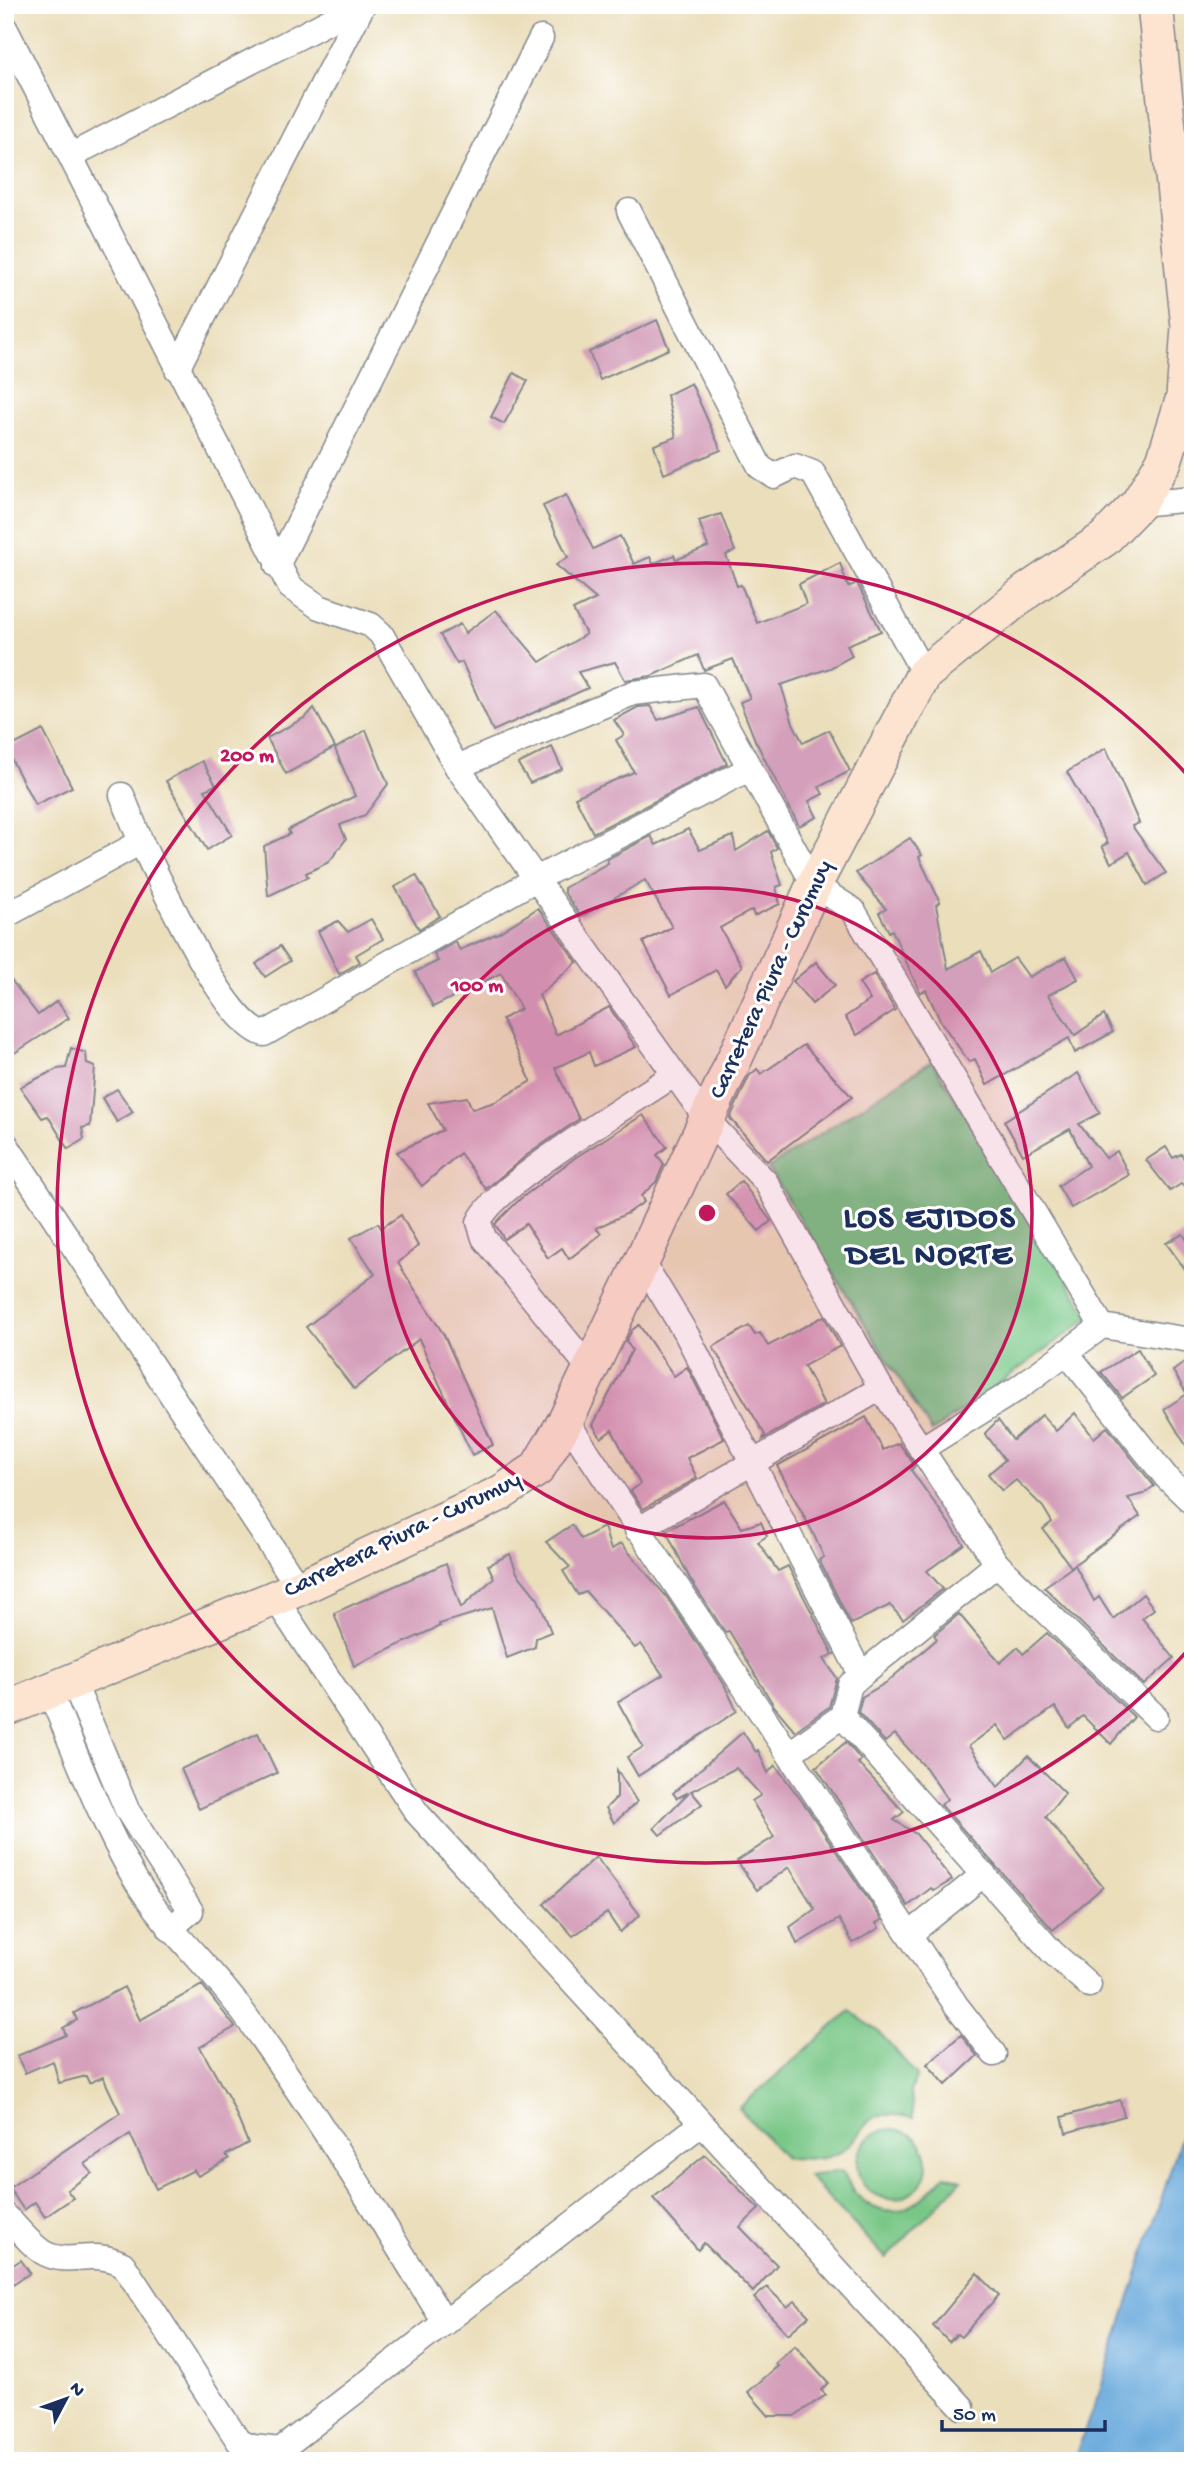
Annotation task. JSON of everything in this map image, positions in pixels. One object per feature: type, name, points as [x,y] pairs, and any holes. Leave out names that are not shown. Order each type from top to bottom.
[{"type":"main road","name":"Carretera Piura - Curumuy","points":[[5,1709],[287,1593],[521,1482],[537,1469],[566,1420],[642,1261],[814,885],[924,674],[1027,591],[1104,539],[1138,504],[1164,461],[1184,397],[1189,327],[1155,5]]},
{"type":"street","points":[[72,155],[362,5]]},
{"type":"street","points":[[177,369],[362,5]]},
{"type":"street","points":[[5,28],[290,587],[303,598],[332,614],[371,625],[381,634],[457,767],[707,1120],[766,1182],[881,1388],[998,1564],[1156,1717]]},
{"type":"street","points":[[277,566],[541,38]]},
{"type":"street","points":[[629,211],[760,467],[775,476],[795,466],[814,473],[924,674]]},
{"type":"street","points":[[1138,504],[1193,499]]},
{"type":"street","points":[[457,767],[633,693],[704,685],[814,885],[853,910],[1102,1326]]},
{"type":"street","points":[[122,795],[141,842],[188,937],[238,1017],[253,1031],[264,1034],[536,879],[748,769]]},
{"type":"street","points":[[8,909],[141,842]]},
{"type":"street","points":[[589,1368],[484,1238],[479,1222],[484,1209],[519,1179],[674,1075]]},
{"type":"street","points":[[5,1143],[287,1593],[417,1813],[962,2407]]},
{"type":"street","points":[[642,1261],[688,1337],[861,1675]]},
{"type":"street","points":[[921,1448],[1017,1389],[1102,1326],[1184,1339],[1193,1336]]},
{"type":"street","points":[[1066,1352],[1166,1478],[1193,1503]]},
{"type":"street","points":[[637,1530],[881,1388]]},
{"type":"street","points":[[566,1420],[957,2005],[994,2054]]},
{"type":"street","points":[[790,1753],[842,1716],[850,1685],[861,1675],[998,1564]]},
{"type":"street","points":[[61,1686],[127,1811],[191,1911],[170,1928]]},
{"type":"street","points":[[61,1686],[105,1823],[136,1881],[170,1928],[241,2008],[356,2179],[444,2323]]},
{"type":"street","points":[[842,1716],[1052,1952],[1089,1985]]},
{"type":"street","points":[[105,1823],[127,1811]]},
{"type":"street","points":[[910,1934],[984,1874]]},
{"type":"street","points":[[5,2215],[45,2254],[61,2258],[97,2255],[123,2264],[239,2442],[279,2457],[444,2323],[701,2124]]},
{"type":"green space","points":[[932,1061],[1090,1317],[932,1432],[768,1168]]},
{"type":"green space","points":[[850,2011],[880,2033],[917,2075],[911,2091],[913,2118],[895,2115],[875,2117],[851,2143],[834,2155],[814,2159],[785,2158],[739,2108]]},
{"type":"green space","points":[[892,2129],[911,2135],[921,2145],[927,2164],[921,2183],[911,2193],[892,2199],[873,2193],[863,2183],[857,2164],[863,2145],[873,2135]]},
{"type":"green space","points":[[841,2171],[854,2191],[869,2205],[893,2211],[915,2203],[945,2175],[962,2180],[886,2258],[808,2176]]},
{"type":"water","points":[[1193,2100],[1193,2461],[1073,2461],[1099,2393]]},
{"type":"building","points":[[657,320],[669,349],[600,380],[589,352]]},
{"type":"building","points":[[514,373],[528,381],[504,424],[491,417]]},
{"type":"building","points":[[691,383],[721,450],[664,474],[654,445],[676,437],[667,395]]},
{"type":"building","points":[[566,495],[593,549],[620,536],[634,564],[650,557],[653,564],[674,555],[676,560],[708,547],[699,521],[721,514],[735,551],[726,555],[737,586],[741,585],[757,623],[806,604],[799,584],[840,563],[848,587],[857,583],[881,631],[847,645],[852,656],[830,668],[781,685],[793,723],[803,743],[829,730],[850,771],[819,787],[823,794],[809,801],[817,817],[799,826],[755,740],[740,702],[750,698],[733,659],[704,670],[698,655],[651,676],[625,680],[615,662],[578,672],[588,688],[493,731],[462,662],[457,664],[440,635],[460,624],[465,633],[496,610],[540,662],[586,634],[573,610],[596,599],[556,565],[568,557],[543,506]]},
{"type":"building","points":[[650,706],[658,720],[699,707],[727,764],[593,833],[575,797],[634,772],[616,740],[624,735],[614,720],[638,707]]},
{"type":"building","points":[[314,708],[335,747],[286,774],[267,738],[306,717]]},
{"type":"building","points":[[43,730],[72,787],[35,805],[6,749]]},
{"type":"building","points":[[366,730],[388,784],[365,815],[340,825],[346,839],[329,862],[306,873],[308,877],[268,896],[264,846],[290,834],[288,830],[355,796],[335,749]]},
{"type":"building","points":[[552,747],[562,769],[530,783],[518,764]]},
{"type":"building","points":[[1106,748],[1139,823],[1132,826],[1166,873],[1147,885],[1129,852],[1111,863],[1102,846],[1108,843],[1067,772]]},
{"type":"building","points":[[202,761],[216,785],[205,790],[232,835],[207,850],[166,781]]},
{"type":"building","points":[[688,829],[700,850],[733,836],[736,851],[768,831],[777,848],[771,852],[782,885],[776,887],[780,904],[754,916],[752,910],[720,928],[742,966],[725,985],[716,970],[671,995],[643,942],[672,927],[645,880],[581,917],[564,888],[608,863],[607,859],[651,836],[656,845]]},
{"type":"building","points":[[910,838],[922,855],[919,857],[940,902],[936,905],[948,969],[981,951],[991,972],[1015,958],[1029,977],[1066,957],[1078,979],[1048,995],[1075,1035],[1104,1015],[1113,1032],[1075,1053],[1069,1038],[987,1085],[975,1059],[969,1062],[941,1022],[926,990],[920,993],[892,930],[889,932],[879,913],[886,909],[856,873]]},
{"type":"building","points":[[416,875],[440,916],[419,929],[395,887]]},
{"type":"building","points":[[538,908],[577,962],[539,995],[556,1035],[609,1007],[636,1047],[594,1066],[589,1052],[555,1068],[579,1119],[527,1155],[486,1189],[460,1153],[422,1186],[397,1152],[443,1130],[428,1103],[467,1097],[472,1109],[495,1102],[531,1081],[502,1019],[521,1009],[501,973],[433,1007],[415,972],[438,961],[434,954],[455,942],[460,950],[498,933]]},
{"type":"building","points":[[371,919],[383,939],[356,955],[360,962],[339,974],[318,931],[338,921],[348,932]]},
{"type":"building","points":[[280,946],[290,961],[265,977],[256,964]]},
{"type":"building","points":[[816,962],[835,985],[812,1004],[793,981]]},
{"type":"building","points":[[5,972],[38,1015],[57,1001],[69,1018],[5,1059]]},
{"type":"building","points":[[874,974],[895,1010],[857,1035],[845,1017],[870,1000],[859,983]]},
{"type":"building","points":[[804,1045],[852,1097],[767,1161],[730,1118],[749,1076],[757,1069],[761,1074]]},
{"type":"building","points":[[71,1048],[86,1053],[87,1064],[95,1067],[90,1126],[82,1128],[84,1139],[68,1149],[48,1116],[42,1118],[20,1087],[57,1069],[66,1068]]},
{"type":"building","points":[[1078,1073],[1100,1113],[1079,1124],[1106,1158],[1117,1151],[1129,1175],[1071,1208],[1058,1186],[1088,1166],[1070,1129],[1023,1155],[1004,1121]]},
{"type":"building","points":[[117,1089],[133,1112],[117,1122],[102,1098]]},
{"type":"building","points":[[643,1115],[667,1147],[657,1155],[664,1164],[656,1182],[641,1196],[644,1202],[596,1228],[601,1234],[569,1259],[562,1248],[548,1258],[526,1224],[504,1239],[495,1224],[520,1199],[576,1157]]},
{"type":"building","points":[[1166,1147],[1173,1158],[1181,1154],[1193,1173],[1193,1195],[1181,1184],[1170,1191],[1146,1160]]},
{"type":"building","points":[[741,1181],[771,1221],[759,1231],[726,1194]]},
{"type":"building","points":[[401,1215],[418,1246],[398,1263],[444,1335],[493,1445],[472,1455],[419,1339],[354,1389],[306,1327],[375,1274],[351,1238],[378,1223],[381,1228]]},
{"type":"building","points":[[1183,1234],[1193,1250],[1193,1280],[1166,1243]]},
{"type":"building","points":[[824,1316],[840,1346],[804,1366],[824,1404],[763,1439],[765,1435],[713,1347],[749,1326],[755,1335],[760,1333],[768,1346]]},
{"type":"building","points":[[639,1325],[674,1376],[687,1367],[724,1439],[687,1458],[697,1478],[643,1509],[631,1491],[640,1484],[612,1430],[601,1438],[593,1425],[632,1350],[626,1341],[632,1330]]},
{"type":"building","points":[[1138,1349],[1154,1376],[1122,1398],[1101,1372]]},
{"type":"building","points":[[1193,1356],[1193,1457],[1164,1409],[1187,1394],[1173,1371]]},
{"type":"building","points":[[1075,1413],[1094,1438],[1107,1427],[1154,1486],[1143,1494],[1128,1498],[1140,1516],[1071,1567],[1043,1529],[1052,1522],[1043,1507],[1016,1480],[1002,1491],[988,1474],[1005,1460],[985,1433],[998,1420],[1013,1440],[1042,1415],[1056,1431]]},
{"type":"building","points":[[866,1417],[883,1450],[899,1443],[915,1466],[911,1470],[964,1544],[927,1571],[943,1589],[903,1620],[890,1605],[851,1624],[819,1560],[824,1557],[812,1531],[777,1466]]},
{"type":"building","points":[[724,1500],[742,1528],[761,1522],[767,1536],[758,1542],[778,1571],[788,1566],[833,1654],[824,1659],[837,1678],[829,1707],[795,1731],[774,1706],[729,1631],[725,1632],[690,1579],[666,1531]]},
{"type":"building","points":[[572,1525],[581,1539],[604,1527],[611,1550],[621,1543],[666,1596],[724,1684],[737,1711],[638,1776],[627,1757],[643,1747],[618,1702],[663,1675],[641,1644],[635,1648],[586,1592],[578,1595],[563,1571],[570,1567],[546,1542]]},
{"type":"building","points":[[510,1554],[517,1573],[538,1599],[551,1632],[536,1638],[535,1647],[507,1658],[492,1608],[439,1624],[440,1626],[354,1666],[334,1613],[446,1563],[461,1608],[494,1578],[488,1565]]},
{"type":"building","points":[[1075,1565],[1094,1601],[1099,1597],[1113,1619],[1143,1594],[1154,1609],[1142,1618],[1174,1658],[1144,1685],[1044,1587]]},
{"type":"building","points":[[959,1614],[1000,1663],[1018,1647],[1023,1654],[1047,1633],[1134,1717],[1111,1744],[1083,1716],[1069,1728],[1055,1707],[1008,1740],[997,1725],[969,1746],[998,1787],[1028,1756],[1065,1793],[1046,1817],[1103,1887],[1053,1930],[941,1805],[947,1799],[926,1768],[895,1734],[885,1742],[858,1712],[862,1697],[887,1682],[937,1639],[934,1635]]},
{"type":"building","points":[[743,1732],[756,1752],[758,1750],[768,1773],[775,1765],[807,1808],[882,1920],[876,1923],[879,1928],[853,1943],[839,1919],[797,1944],[790,1927],[815,1909],[789,1867],[757,1890],[737,1861],[774,1837],[752,1801],[761,1795],[736,1768],[691,1791],[702,1804],[660,1835],[654,1828],[689,1792],[677,1798],[673,1793]]},
{"type":"building","points":[[258,1733],[277,1773],[199,1809],[181,1769]]},
{"type":"building","points":[[846,1742],[861,1760],[858,1763],[904,1812],[894,1820],[916,1834],[952,1880],[934,1891],[931,1888],[908,1906],[816,1767]]},
{"type":"building","points":[[617,1770],[637,1802],[614,1823],[606,1808],[617,1797]]},
{"type":"building","points":[[596,1857],[640,1915],[620,1932],[607,1913],[573,1936],[544,1904]]},
{"type":"building","points":[[202,1985],[235,2027],[200,2047],[231,2102],[248,2143],[226,2155],[229,2159],[198,2176],[194,2170],[156,2189],[130,2134],[85,2164],[92,2173],[67,2190],[73,2198],[45,2217],[35,2202],[24,2210],[9,2188],[120,2113],[103,2077],[89,2083],[86,2076],[59,2083],[53,2061],[25,2073],[17,2056],[66,2035],[63,2028],[77,2020],[74,2013],[124,1987],[140,2020]]},
{"type":"building","points":[[961,2035],[977,2056],[946,2085],[927,2064]]},
{"type":"building","points":[[1120,2100],[1124,2116],[1066,2133],[1062,2117]]},
{"type":"building","points":[[705,2155],[759,2209],[740,2227],[777,2265],[753,2292],[704,2243],[698,2250],[653,2198]]},
{"type":"building","points":[[21,2260],[30,2273],[5,2289],[5,2270]]},
{"type":"building","points":[[977,2273],[999,2295],[961,2337],[957,2334],[949,2342],[933,2326]]},
{"type":"building","points":[[767,2287],[787,2307],[795,2301],[809,2316],[788,2334],[754,2298]]},
{"type":"building","points":[[795,2346],[828,2383],[821,2390],[826,2395],[794,2416],[769,2416],[748,2392],[778,2366],[775,2364]]},
{"type":"district","name":"LOS EJIDOS DEL NORTE","points":[[930,1238]]}]
